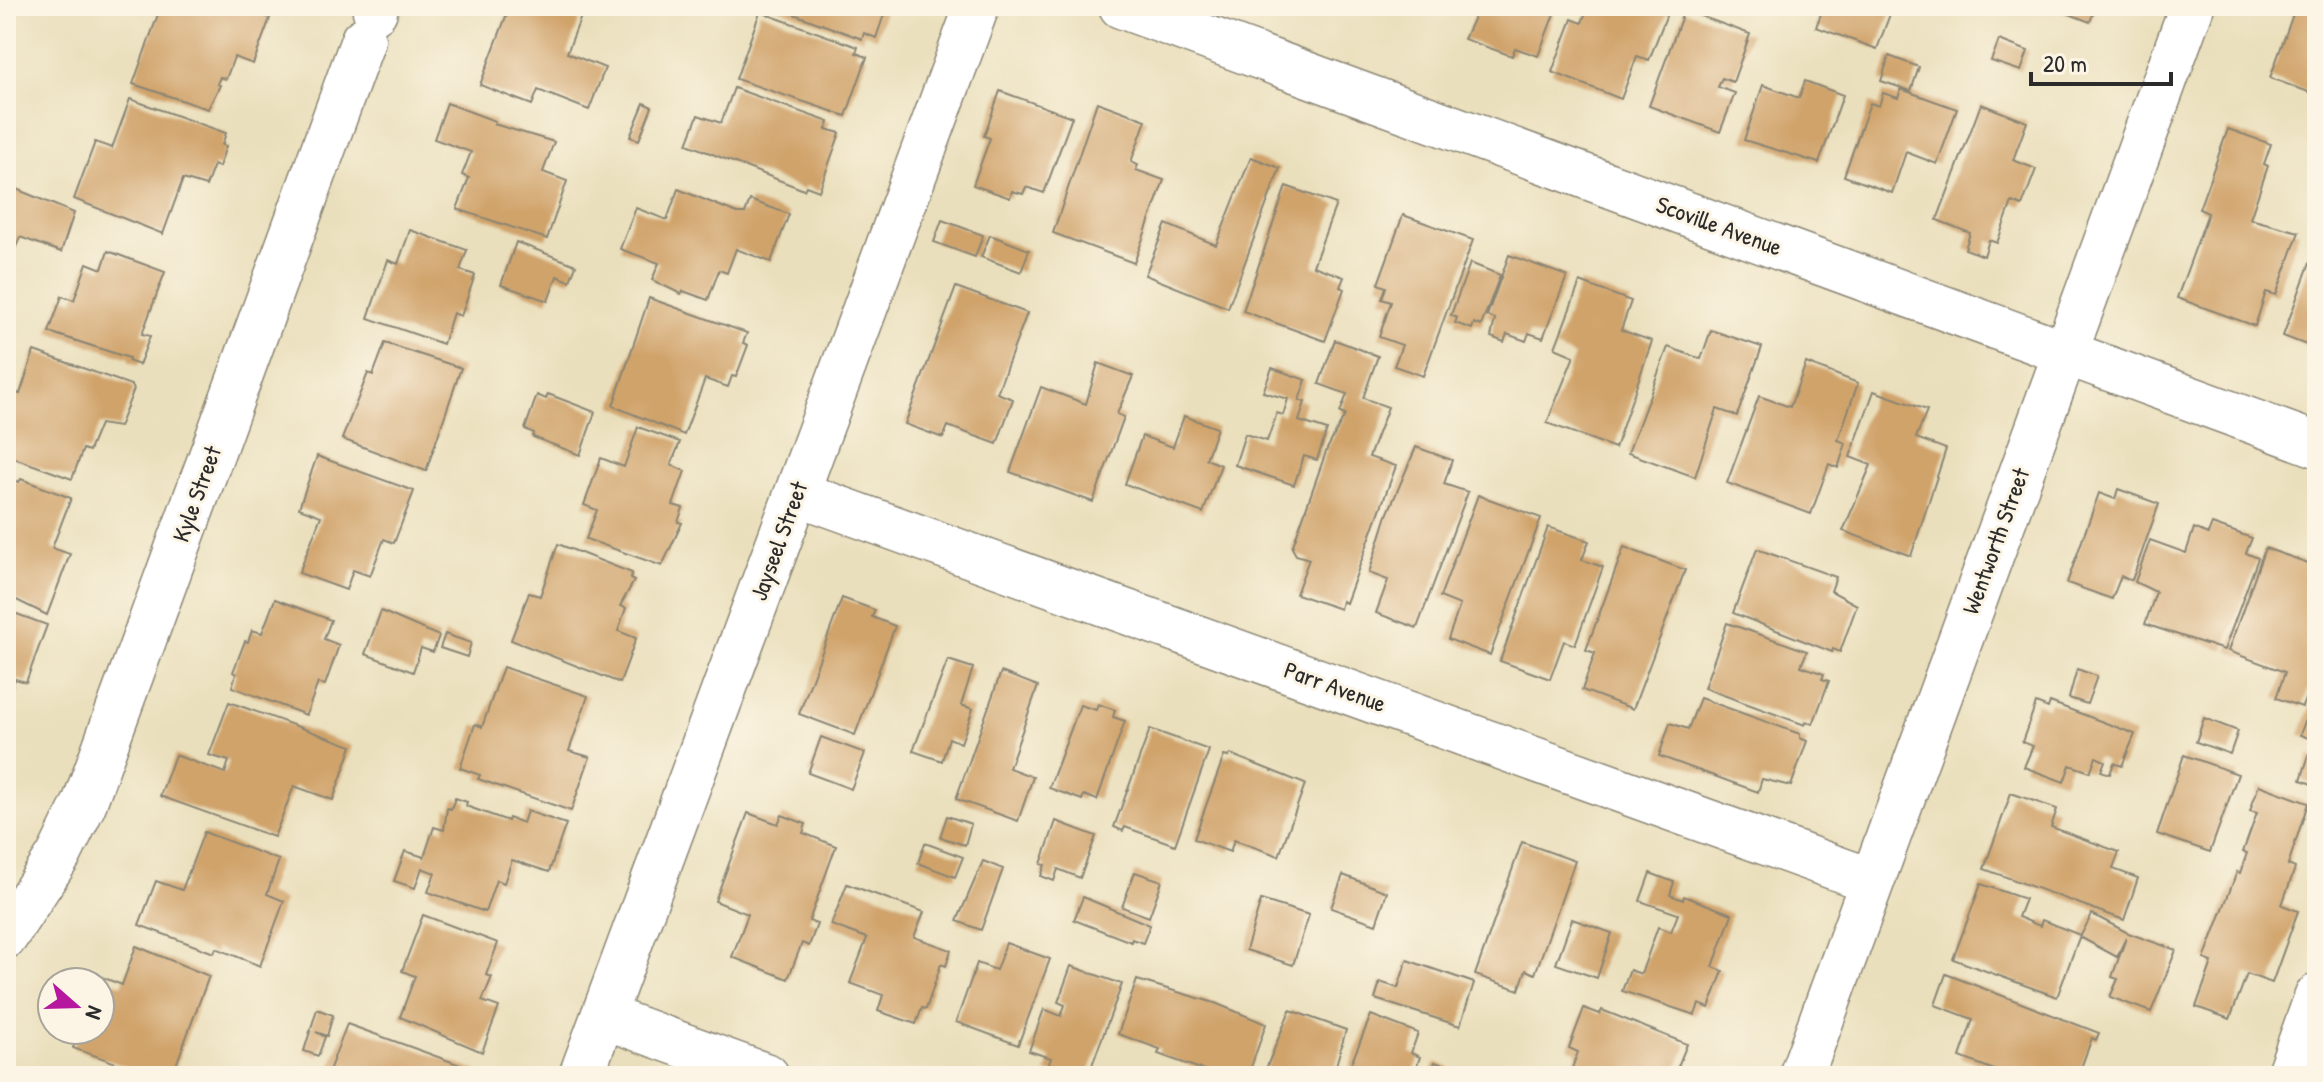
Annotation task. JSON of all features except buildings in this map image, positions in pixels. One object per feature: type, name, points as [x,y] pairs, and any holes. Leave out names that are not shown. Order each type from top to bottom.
[{"type":"street","name":"Jayseel Street","points":[[581,1076],[977,6]]},
{"type":"street","name":"Scoville Avenue","points":[[1121,6],[2317,445]]},
{"type":"street","name":"Wentworth Street","points":[[1801,1076],[2192,6]]},
{"type":"street","name":"Kyle Street","points":[[6,936],[59,855],[84,804],[371,19]]},
{"type":"street","name":"Parr Avenue","points":[[797,493],[1872,881]]},
{"type":"street","points":[[2288,1076],[2317,996]]},
{"type":"street","points":[[603,1016],[767,1076]]}]
